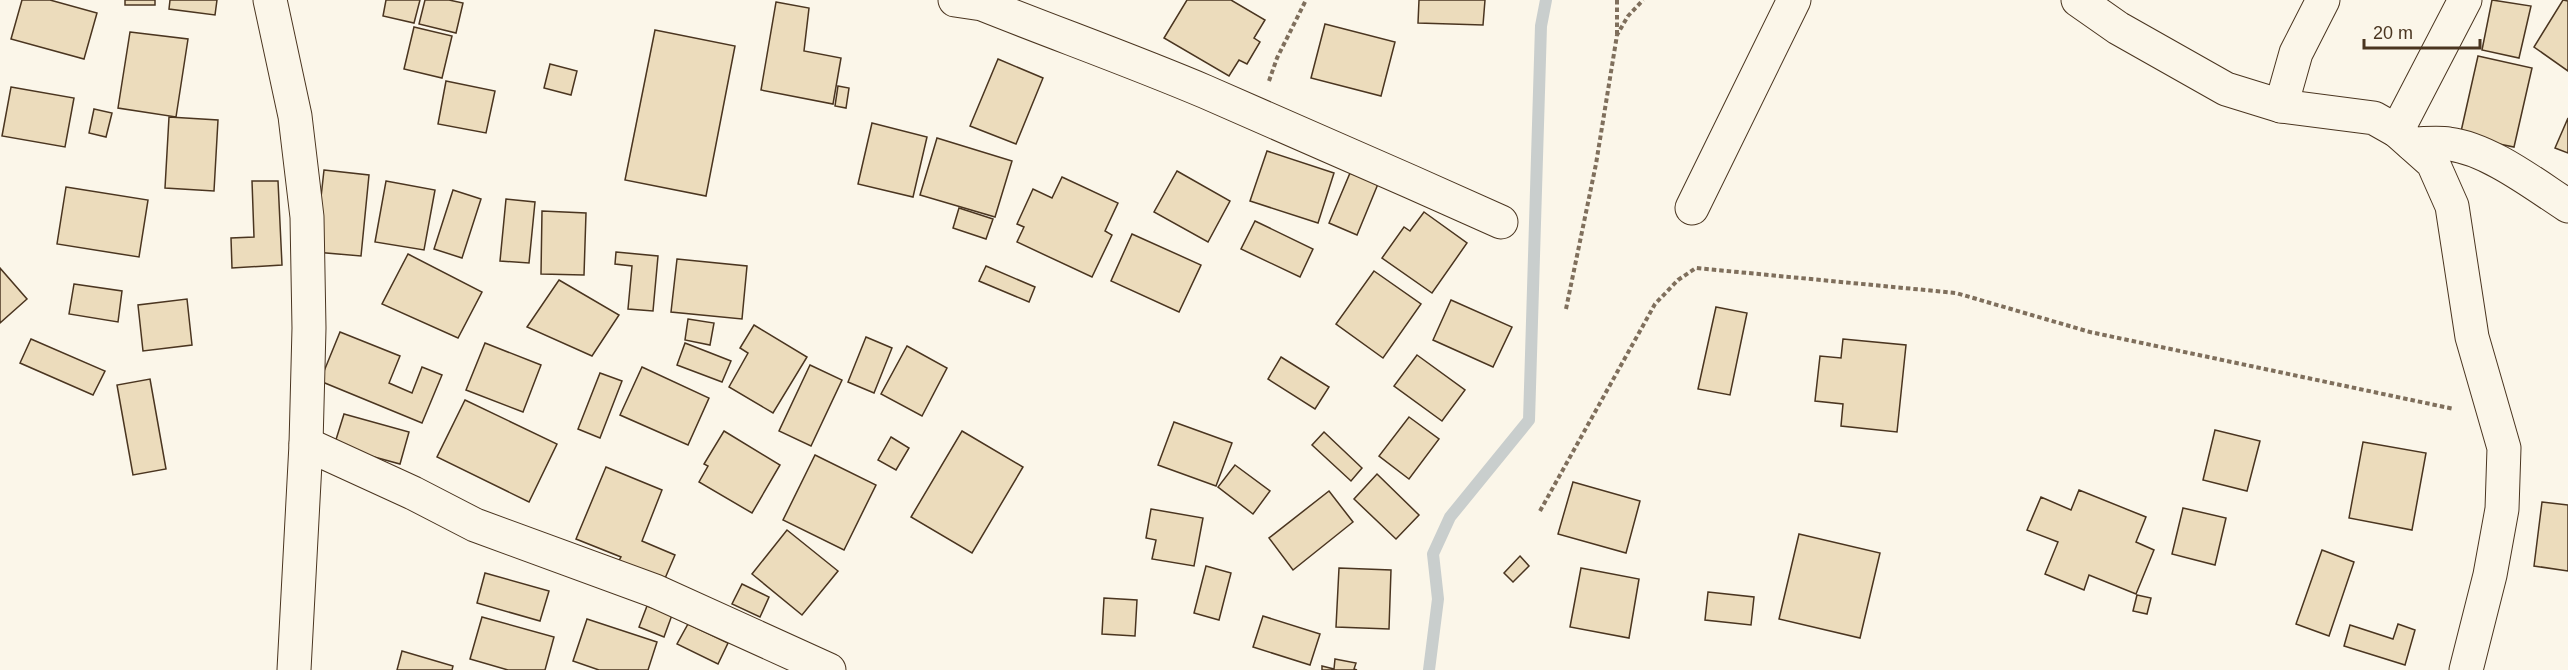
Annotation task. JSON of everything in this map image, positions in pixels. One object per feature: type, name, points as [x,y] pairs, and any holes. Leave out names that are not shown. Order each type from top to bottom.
[{"type":"street","points":[[270,0],[295,116],[307,217],[309,328],[306,444],[294,670]]},
{"type":"street","points":[[955,0],[982,4],[1206,92],[1257,116],[1338,148],[1501,222]]},
{"type":"street","points":[[1692,208],[1794,0]]},
{"type":"street","points":[[2078,0],[2137,39],[2226,88],[2281,106],[2374,118],[2404,138],[2433,163],[2452,206],[2472,337],[2504,448],[2502,509],[2490,575],[2466,670]]},
{"type":"street","points":[[2281,106],[2296,52],[2323,0]]},
{"type":"street","points":[[2404,138],[2465,0]]},
{"type":"street","points":[[2404,138],[2469,148],[2517,173],[2568,206]]},
{"type":"street","points":[[306,444],[413,493],[475,525],[655,591],[829,670]]},
{"type":"path","points":[[1257,116],[1277,58],[1306,0]]},
{"type":"path","points":[[1566,309],[1596,164],[1617,35],[1617,0]]},
{"type":"path","points":[[1617,35],[1628,16],[1643,0]]},
{"type":"path","points":[[1540,511],[1654,304],[1678,280],[1696,268],[1956,292],[2090,332],[2496,418]]},
{"type":"building","points":[[22,0],[50,0],[97,13],[84,59],[11,39]]},
{"type":"building","points":[[125,0],[155,0],[155,5],[125,5]]},
{"type":"building","points":[[170,0],[217,0],[215,15],[169,9]]},
{"type":"building","points":[[386,0],[420,0],[414,23],[383,16]]},
{"type":"building","points":[[425,0],[449,0],[463,3],[456,33],[419,24]]},
{"type":"building","points":[[1187,0],[1231,0],[1265,20],[1254,38],[1260,42],[1247,64],[1239,60],[1229,76],[1164,38]]},
{"type":"building","points":[[1419,0],[1485,0],[1483,25],[1418,23]]},
{"type":"building","points":[[2492,0],[2531,6],[2519,58],[2482,50]]},
{"type":"building","points":[[2563,0],[2568,1],[2568,71],[2534,47]]},
{"type":"building","points":[[776,2],[809,8],[804,51],[841,58],[833,104],[761,90]]},
{"type":"building","points":[[1325,24],[1395,42],[1381,96],[1311,78]]},
{"type":"building","points":[[414,27],[452,36],[442,78],[404,69]]},
{"type":"building","points":[[655,30],[735,46],[706,196],[625,180]]},
{"type":"building","points":[[130,32],[188,39],[176,117],[118,108]]},
{"type":"building","points":[[2478,56],[2532,68],[2514,147],[2460,136]]},
{"type":"building","points":[[998,59],[1043,78],[1016,144],[970,126]]},
{"type":"building","points":[[550,64],[577,71],[571,95],[544,88]]},
{"type":"building","points":[[446,81],[495,91],[486,133],[438,124]]},
{"type":"building","points":[[838,86],[849,88],[846,108],[835,106]]},
{"type":"building","points":[[11,87],[74,98],[65,147],[2,136]]},
{"type":"building","points":[[94,109],[112,113],[106,137],[89,133]]},
{"type":"building","points":[[169,117],[218,120],[214,191],[165,188]]},
{"type":"building","points":[[2568,118],[2568,153],[2555,148]]},
{"type":"building","points":[[872,123],[927,137],[913,197],[858,184]]},
{"type":"building","points":[[937,138],[1012,161],[995,217],[920,195]]},
{"type":"building","points":[[1267,151],[1334,173],[1318,223],[1250,201]]},
{"type":"building","points":[[324,170],[369,175],[361,256],[315,252]]},
{"type":"building","points":[[1177,171],[1230,201],[1208,242],[1154,212]]},
{"type":"building","points":[[1350,173],[1378,184],[1357,235],[1329,223]]},
{"type":"building","points":[[1062,177],[1118,203],[1105,231],[1112,235],[1092,277],[1017,242],[1024,227],[1017,224],[1033,189],[1052,198]]},
{"type":"building","points":[[252,181],[278,181],[282,265],[232,268],[231,238],[254,237]]},
{"type":"building","points":[[386,181],[435,190],[424,250],[375,242]]},
{"type":"building","points":[[66,187],[148,200],[139,257],[57,244]]},
{"type":"building","points":[[453,190],[481,199],[462,258],[434,249]]},
{"type":"building","points":[[506,199],[535,202],[529,263],[500,261]]},
{"type":"building","points":[[959,208],[993,219],[986,239],[953,228]]},
{"type":"building","points":[[542,211],[586,213],[584,275],[541,274]]},
{"type":"building","points":[[1424,212],[1467,243],[1432,293],[1382,258],[1404,227],[1410,231]]},
{"type":"building","points":[[1255,221],[1313,249],[1300,277],[1241,249]]},
{"type":"building","points":[[1132,234],[1201,265],[1179,312],[1111,281]]},
{"type":"building","points":[[616,252],[658,256],[653,311],[628,309],[632,266],[615,264]]},
{"type":"building","points":[[408,254],[482,292],[458,338],[382,304]]},
{"type":"building","points":[[677,259],[747,266],[742,319],[671,312]]},
{"type":"building","points":[[986,266],[1035,287],[1029,302],[979,281]]},
{"type":"building","points":[[0,268],[27,299],[0,323]]},
{"type":"building","points":[[1374,271],[1421,304],[1383,358],[1336,324]]},
{"type":"building","points":[[559,280],[619,315],[592,356],[527,327]]},
{"type":"building","points":[[74,284],[122,291],[118,322],[69,314]]},
{"type":"building","points":[[187,299],[192,345],[143,351],[138,305]]},
{"type":"building","points":[[1451,300],[1512,327],[1493,367],[1433,340]]},
{"type":"building","points":[[1716,307],[1747,313],[1730,395],[1698,389]]},
{"type":"building","points":[[688,319],[714,323],[710,345],[685,340]]},
{"type":"building","points":[[754,325],[807,357],[773,413],[729,387],[748,353],[740,348]]},
{"type":"building","points":[[340,332],[400,356],[389,383],[412,393],[422,367],[442,375],[422,423],[320,381]]},
{"type":"building","points":[[866,337],[892,348],[874,393],[848,382]]},
{"type":"building","points":[[31,339],[105,371],[93,395],[20,363]]},
{"type":"building","points":[[1843,339],[1906,345],[1897,432],[1841,426],[1843,404],[1815,401],[1820,356],[1841,358]]},
{"type":"building","points":[[485,343],[541,365],[523,412],[466,390]]},
{"type":"building","points":[[685,343],[731,361],[722,382],[677,365]]},
{"type":"building","points":[[907,346],[947,368],[922,416],[881,394]]},
{"type":"building","points":[[1417,355],[1465,390],[1442,421],[1394,386]]},
{"type":"building","points":[[1281,357],[1329,387],[1315,409],[1268,379]]},
{"type":"building","points":[[810,365],[842,380],[811,446],[779,431]]},
{"type":"building","points":[[642,367],[709,398],[688,445],[620,415]]},
{"type":"building","points":[[600,373],[622,381],[600,438],[578,429]]},
{"type":"building","points":[[150,379],[166,469],[133,475],[117,385]]},
{"type":"building","points":[[465,400],[557,444],[529,502],[437,457]]},
{"type":"building","points":[[344,414],[409,432],[400,464],[334,446]]},
{"type":"building","points":[[1409,417],[1439,439],[1409,479],[1379,456]]},
{"type":"building","points":[[1174,422],[1232,443],[1216,486],[1158,465]]},
{"type":"building","points":[[2215,430],[2260,441],[2247,491],[2203,480]]},
{"type":"building","points":[[724,431],[780,465],[752,513],[699,482],[708,466],[704,464]]},
{"type":"building","points":[[962,431],[1023,467],[972,553],[911,517]]},
{"type":"building","points":[[1324,432],[1362,468],[1351,481],[1312,445]]},
{"type":"building","points":[[891,437],[909,448],[896,470],[878,460]]},
{"type":"building","points":[[2363,442],[2426,453],[2412,530],[2349,518]]},
{"type":"building","points":[[815,455],[876,485],[844,550],[783,520]]},
{"type":"building","points":[[1235,465],[1270,491],[1253,514],[1218,487]]},
{"type":"building","points":[[606,467],[662,490],[642,541],[675,555],[663,583],[617,564],[621,557],[576,539]]},
{"type":"building","points":[[1377,474],[1419,515],[1396,539],[1354,499]]},
{"type":"building","points":[[1573,482],[1640,501],[1626,553],[1558,534]]},
{"type":"building","points":[[2079,490],[2146,517],[2136,542],[2154,550],[2136,594],[2089,575],[2084,590],[2045,574],[2058,542],[2027,530],[2041,497],[2071,510]]},
{"type":"building","points":[[1329,491],[1353,522],[1293,570],[1269,538]]},
{"type":"building","points":[[2542,502],[2568,505],[2568,571],[2534,566]]},
{"type":"building","points":[[2183,508],[2226,518],[2215,565],[2172,554]]},
{"type":"building","points":[[1151,509],[1203,518],[1194,566],[1152,559],[1156,540],[1146,538]]},
{"type":"building","points":[[787,530],[838,571],[802,615],[752,574]]},
{"type":"building","points":[[1799,534],[1880,553],[1860,638],[1779,619]]},
{"type":"building","points":[[2322,550],[2354,562],[2329,636],[2296,624]]},
{"type":"building","points":[[1520,556],[1529,566],[1513,582],[1504,573]]},
{"type":"building","points":[[1206,566],[1231,573],[1219,620],[1194,613]]},
{"type":"building","points":[[1339,568],[1391,570],[1389,629],[1336,627]]},
{"type":"building","points":[[1581,568],[1639,579],[1629,638],[1570,627]]},
{"type":"building","points":[[485,573],[549,591],[540,621],[477,603]]},
{"type":"building","points":[[742,584],[769,597],[760,617],[732,604]]},
{"type":"building","points":[[1708,592],[1754,597],[1751,625],[1705,620]]},
{"type":"building","points":[[2137,595],[2151,598],[2147,614],[2133,611]]},
{"type":"building","points":[[1104,598],[1137,600],[1135,636],[1102,634]]},
{"type":"building","points":[[647,606],[672,615],[664,637],[639,627]]},
{"type":"building","points":[[1263,616],[1320,634],[1310,665],[1253,647]]},
{"type":"building","points":[[482,617],[554,637],[545,670],[508,670],[470,659]]},
{"type":"building","points":[[587,619],[657,642],[648,670],[599,670],[573,661]]},
{"type":"building","points":[[688,624],[728,643],[718,664],[677,644]]},
{"type":"building","points":[[2398,624],[2415,630],[2405,665],[2344,646],[2350,625],[2393,639]]},
{"type":"building","points":[[402,651],[453,666],[452,670],[397,670]]},
{"type":"building","points":[[1335,659],[1356,663],[1354,669],[1357,670],[1322,670],[1322,666],[1334,669]]},
{"type":"waterway","points":[[1429,670],[1438,599],[1433,554],[1450,517],[1529,420],[1541,26],[1546,0]]}]
